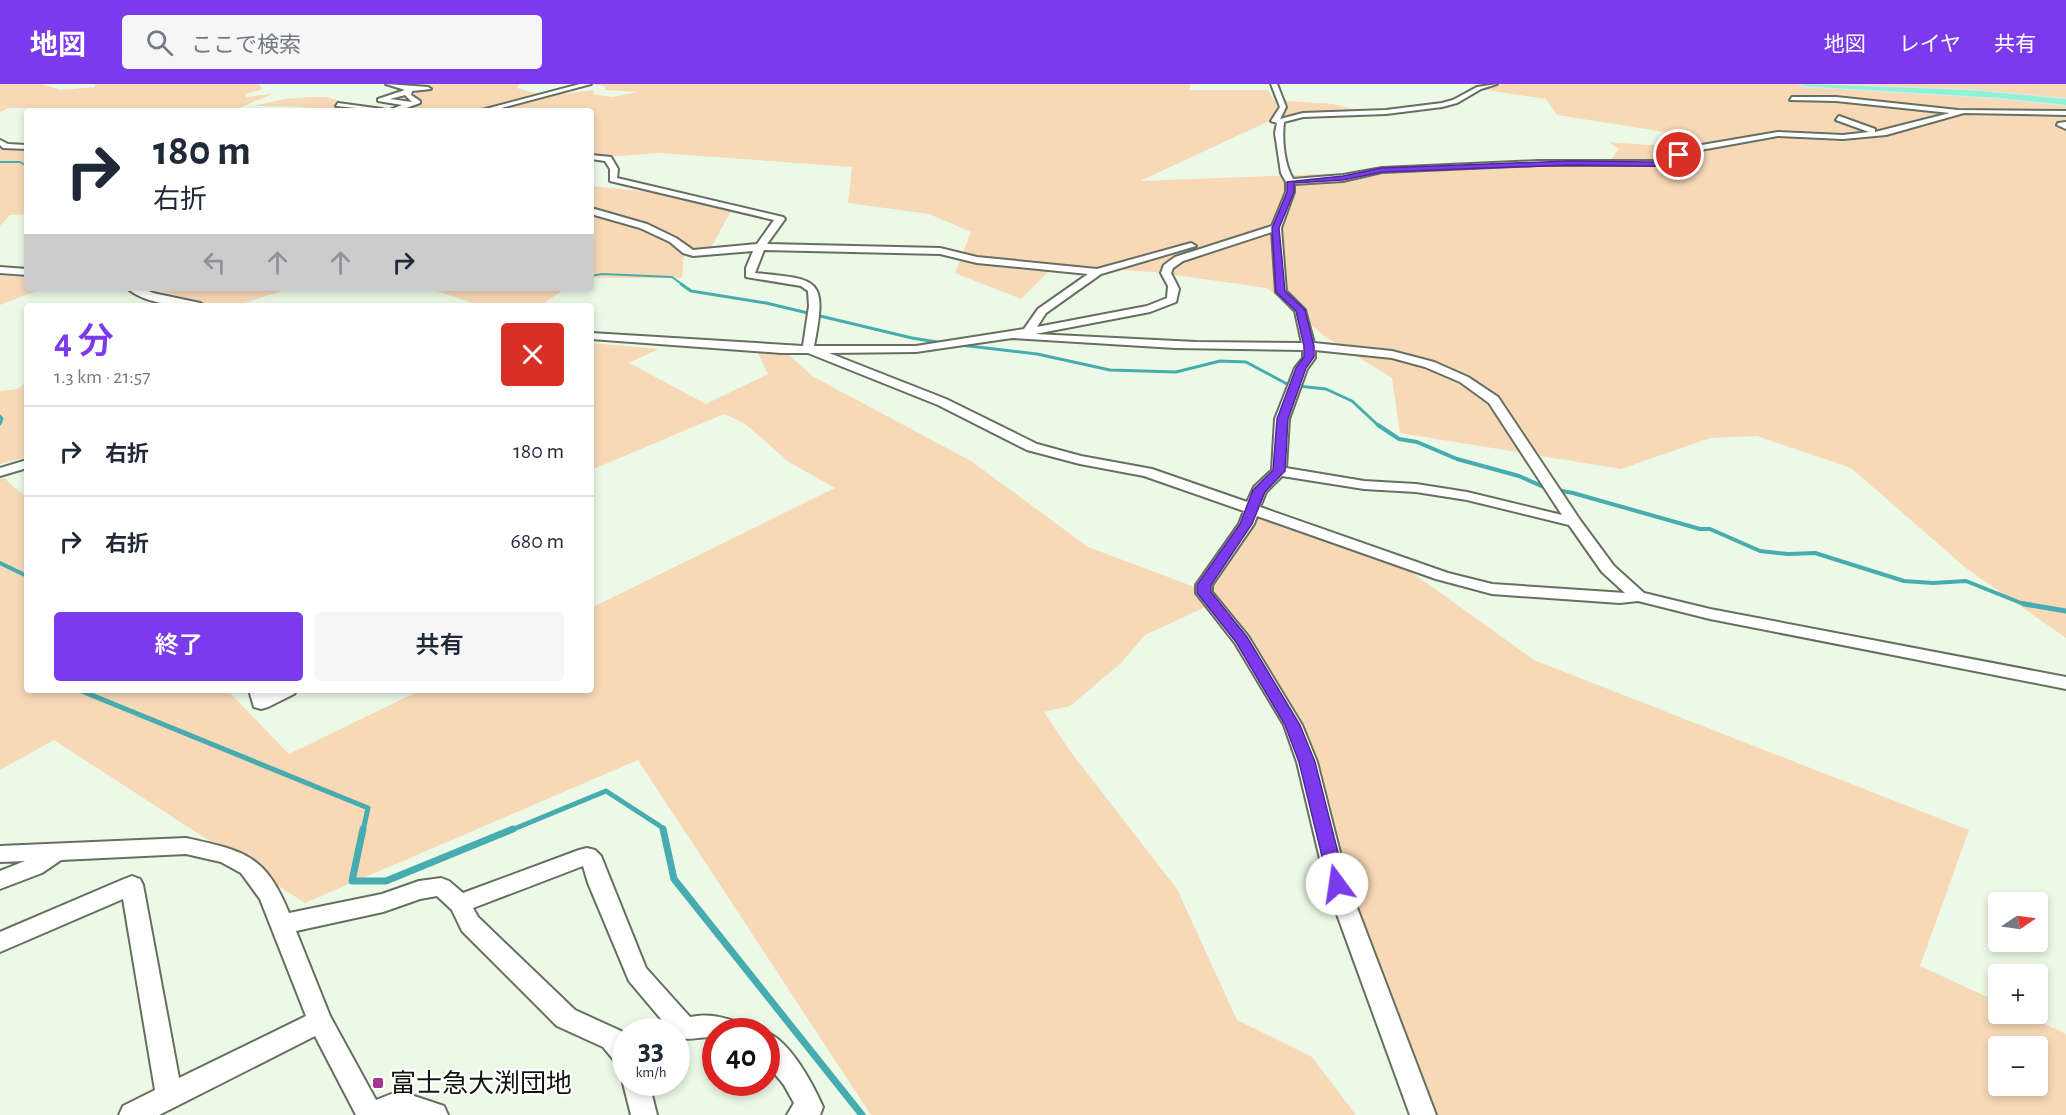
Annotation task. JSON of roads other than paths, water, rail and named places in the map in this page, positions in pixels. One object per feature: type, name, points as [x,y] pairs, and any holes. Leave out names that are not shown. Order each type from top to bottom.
[{"type":"main road","points":[[1804,84],[1972,93],[2066,102]]},
{"type":"street","points":[[389,84],[409,90]]},
{"type":"street","points":[[494,108],[588,84]]},
{"type":"street","points":[[1274,84],[1273,87],[1280,96],[1283,107],[1275,121],[1303,116],[1386,112],[1442,105],[1455,102],[1478,88],[1494,84]]},
{"type":"street","points":[[1835,87],[1835,102]]},
{"type":"street","points":[[412,104],[380,100],[409,90],[428,89]]},
{"type":"street","points":[[400,108],[418,102],[408,96],[409,90]]},
{"type":"street","points":[[1792,99],[1962,112],[2066,113]]},
{"type":"street","points":[[338,105],[360,108]]},
{"type":"street","points":[[1290,182],[1343,178],[1382,170],[1548,163],[1667,163],[1693,148],[1778,134],[1843,137],[1879,133],[1908,128],[1962,112]]},
{"type":"street","points":[[1839,118],[1879,133]]},
{"type":"street","points":[[1281,121],[1280,133],[1285,173],[1290,182],[1290,192],[1276,228],[1281,292],[1300,310],[1309,346],[1309,357],[1301,368],[1282,419],[1279,471],[1259,490],[1246,524],[1204,585],[1204,593],[1242,640],[1293,725],[1307,762],[1337,884],[1423,1115]]},
{"type":"street","points":[[0,141],[24,139]]},
{"type":"street","points":[[0,141],[6,146],[24,147]]},
{"type":"street","points":[[594,157],[608,159],[614,170],[613,179],[780,219],[761,247],[750,268],[750,275],[799,282],[810,286],[814,291],[815,304],[808,349]]},
{"type":"street","points":[[594,212],[636,222],[675,241],[683,251],[693,253],[761,247],[940,251],[977,260],[1096,272]]},
{"type":"street","points":[[594,336],[697,345],[808,349],[925,348],[1122,315],[1162,305],[1172,300],[1174,295],[1175,286],[1166,273],[1168,267],[1179,259],[1276,228]]},
{"type":"street","points":[[1029,330],[1042,311],[1096,272],[1202,243],[1239,241]]},
{"type":"street","points":[[0,270],[24,272]]},
{"type":"street","points":[[139,291],[150,296],[185,303]]},
{"type":"street","points":[[1008,334],[1028,337],[1196,345],[1309,346],[1371,352],[1423,363],[1450,372],[1477,385],[1494,400],[1574,522],[1608,569],[1638,596]]},
{"type":"street","points":[[808,349],[942,402],[1032,447],[1080,460],[1147,472],[1422,570],[1492,590],[1620,598],[1638,596],[1710,614],[2066,682]]},
{"type":"street","points":[[1279,471],[1364,484],[1457,494],[1574,522]]},
{"type":"street","points":[[259,697],[276,693]]},
{"type":"street","points":[[0,854],[186,846],[226,855],[249,867],[265,886],[320,1021],[370,1115],[399,1104],[435,1115]]},
{"type":"street","points":[[0,880],[34,867],[56,852]]},
{"type":"street","points":[[460,904],[587,856],[593,862],[599,883],[638,974],[685,1029],[702,1026]]},
{"type":"street","points":[[0,942],[132,885],[169,1094]]},
{"type":"street","points":[[282,924],[383,903],[419,890],[441,887],[460,904],[470,924],[566,1018],[612,1039]]},
{"type":"street","points":[[132,1115],[169,1094],[320,1021]]},
{"type":"street","points":[[780,1060],[793,1076],[810,1107],[800,1115]]},
{"type":"street","points":[[639,1096],[644,1115]]},
{"type":"waterway","points":[[0,162],[20,162],[24,164]]},
{"type":"waterway","points":[[594,275],[672,277],[683,285]]},
{"type":"waterway","points":[[681,284],[691,291],[766,303],[912,338],[943,343]]},
{"type":"waterway","points":[[960,345],[1037,354],[1110,370],[1176,372],[1220,361],[1246,362],[1289,385],[1326,389],[1352,401],[1380,427]]},
{"type":"waterway","points":[[0,416],[2,419],[0,424]]},
{"type":"waterway","points":[[1378,425],[1399,439],[1417,442],[1457,459],[1519,476],[1546,488],[1573,493],[1700,529],[1710,529],[1760,551],[1788,554],[1815,553],[1904,581],[1933,583],[1966,581],[2021,603],[2033,605]]},
{"type":"waterway","points":[[0,563],[24,575]]},
{"type":"waterway","points":[[2024,604],[2066,611]]},
{"type":"waterway","points":[[86,693],[368,808],[363,831]]},
{"type":"waterway","points":[[509,831],[606,791],[663,828],[664,831]]},
{"type":"waterway","points":[[363,829],[352,881],[386,881],[513,829]]},
{"type":"waterway","points":[[663,829],[674,879],[862,1115]]},
{"type":"place","name":"富士急大渕団地","points":[[378,1083]]}]
